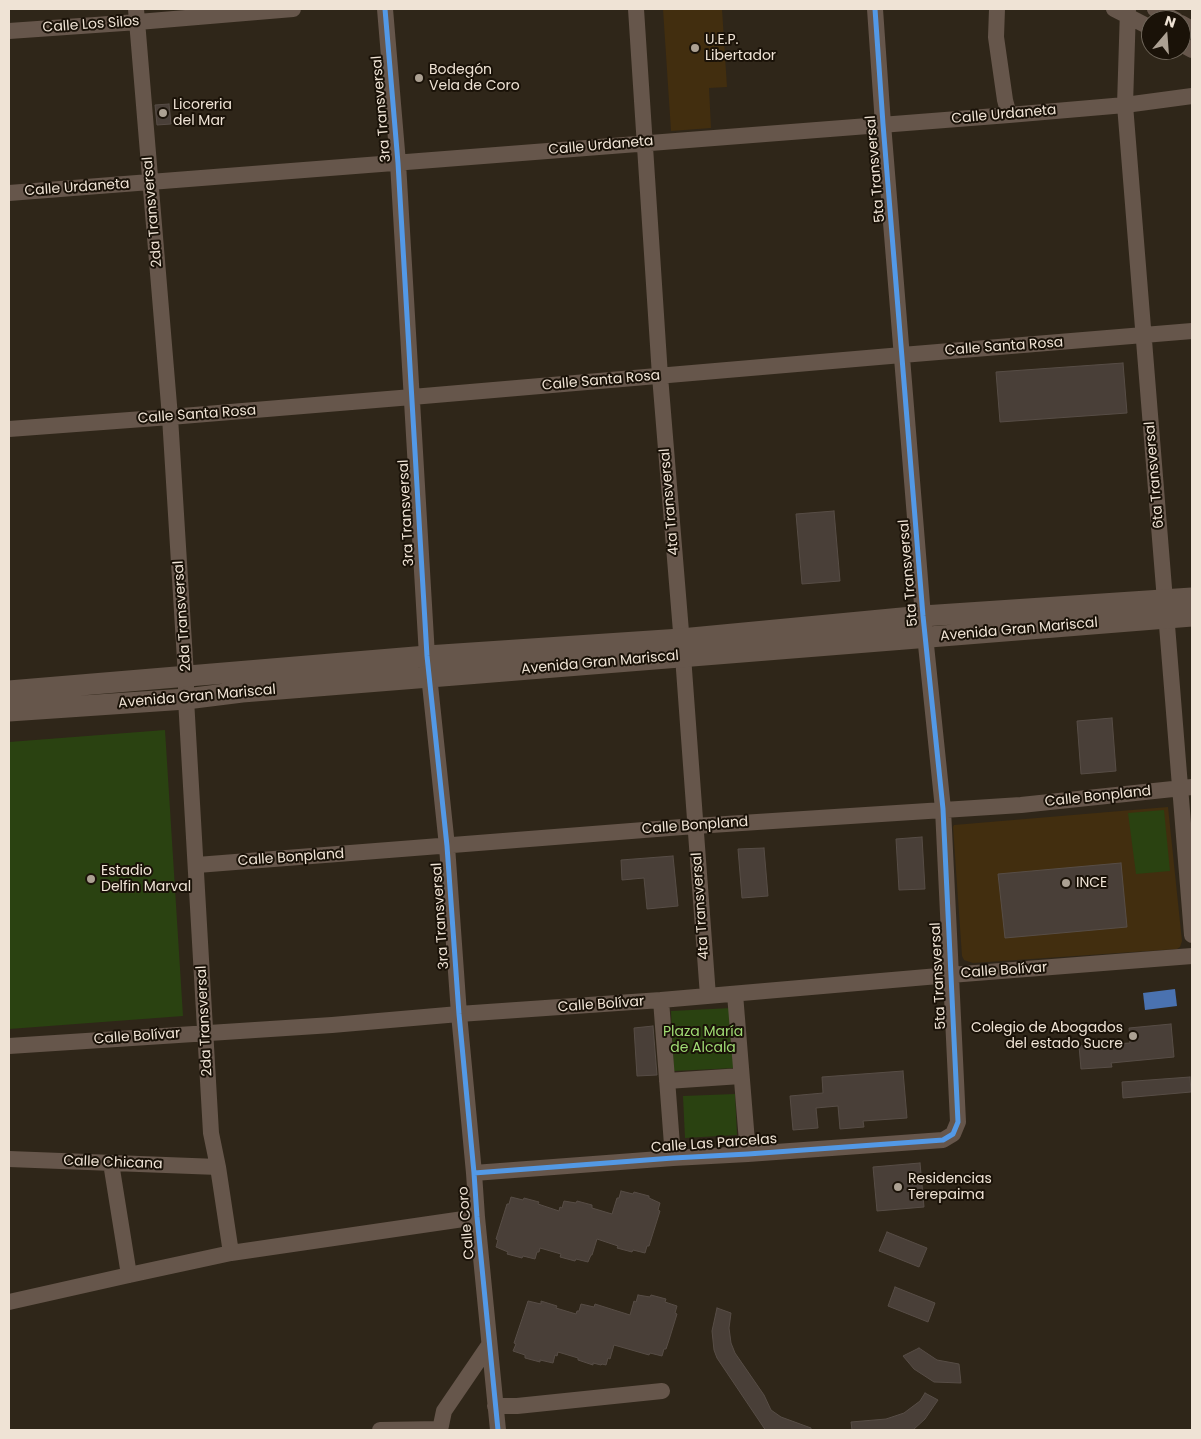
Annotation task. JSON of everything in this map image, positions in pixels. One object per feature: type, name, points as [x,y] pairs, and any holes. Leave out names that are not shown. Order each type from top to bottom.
[{"type":"street","name":"Calle Los Silos","points":[[9,30],[137,15],[293,9]]},
{"type":"street","name":"3ra Transversal","points":[[385,9],[398,163],[427,656],[447,846],[459,1014]]},
{"type":"street","name":"4ta Transversal","points":[[636,9],[660,376],[708,996]]},
{"type":"street","name":"5ta Transversal","points":[[875,9],[923,616],[943,809],[958,1122],[954,1134]]},
{"type":"street","points":[[997,9],[996,37],[1009,115]]},
{"type":"street","points":[[1123,11],[1141,22]]},
{"type":"street","name":"6ta Transversal","points":[[1123,11],[1125,104],[1166,609],[1187,787],[1192,934]]},
{"type":"street","name":"2da Transversal","points":[[137,15],[170,417],[211,1133],[232,1253]]},
{"type":"street","name":"Calle Urdaneta","points":[[9,194],[645,142],[1009,115],[1192,96]]},
{"type":"street","name":"Calle Santa Rosa","points":[[9,428],[170,417],[902,354],[1192,332]]},
{"type":"street","name":"Avenida Gran Mariscal","points":[[9,691],[427,656],[926,638],[1166,609],[1192,598]]},
{"type":"street","name":"Avenida Gran Mariscal","points":[[9,712],[186,700],[242,692],[429,677],[682,648],[923,616],[1166,609],[1192,616]]},
{"type":"street","name":"Calle Bonpland","points":[[197,865],[695,826],[1021,805],[1187,787]]},
{"type":"street","name":"Calle Bolívar","points":[[9,1046],[332,1025],[661,1000],[1192,956]]},
{"type":"street","points":[[735,994],[748,1154]]},
{"type":"street","points":[[661,1000],[673,1158]]},
{"type":"street","name":"Calle Coro","points":[[459,1014],[498,1430]]},
{"type":"street","points":[[667,1082],[741,1076]]},
{"type":"street","name":"Calle Las Parcelas","points":[[474,1174],[673,1158],[943,1140],[954,1134]]},
{"type":"street","name":"Calle Chicana","points":[[9,1159],[218,1167]]},
{"type":"street","points":[[111,1163],[129,1275]]},
{"type":"street","points":[[9,1302],[232,1253],[477,1216]]},
{"type":"street","points":[[380,1430],[440,1430],[444,1411],[490,1345]]},
{"type":"street","points":[[496,1406],[517,1406],[662,1392]]},
{"type":"shaded area","name":"U.E.P. Libertador","points":[[663,9],[722,9],[727,87],[709,88],[711,128],[671,131]]},
{"type":"shaded area","name":"INCE","points":[[1168,807],[1182,941],[1180,947],[1177,949],[973,963],[964,960],[962,956],[954,825]]},
{"type":"green space","name":"Estadio Delfin Marval","points":[[165,730],[183,1016],[9,1029],[9,742]]},
{"type":"green space","points":[[1164,810],[1170,871],[1136,874],[1128,813]]},
{"type":"green space","name":"Plaza María de Alcala","points":[[732,1008],[735,1068],[674,1071],[671,1011]]},
{"type":"green space","points":[[735,1094],[737,1135],[685,1138],[683,1096]]},
{"type":"water","points":[[1175,989],[1177,1006],[1145,1010],[1143,993]]},
{"type":"building","points":[[169,104],[171,124],[157,125],[155,105]]},
{"type":"building","points":[[1123,363],[1127,413],[1000,422],[996,372]]},
{"type":"building","points":[[834,511],[840,581],[802,584],[796,514]]},
{"type":"building","points":[[1112,718],[1116,771],[1081,774],[1077,721]]},
{"type":"building","points":[[922,837],[925,889],[899,890],[896,839]]},
{"type":"building","points":[[764,848],[768,896],[742,898],[738,849]]},
{"type":"building","points":[[673,856],[678,906],[647,909],[644,878],[622,880],[621,860]]},
{"type":"building","points":[[1121,863],[1127,927],[1005,938],[998,874]]},
{"type":"building","points":[[1171,1024],[1174,1057],[1111,1063],[1112,1067],[1081,1069],[1079,1046],[1130,1043],[1129,1028]]},
{"type":"building","points":[[653,1026],[657,1075],[637,1076],[634,1028]]},
{"type":"building","points":[[903,1071],[907,1118],[863,1121],[864,1127],[840,1129],[838,1106],[816,1108],[818,1128],[793,1130],[790,1096],[823,1093],[822,1077]]},
{"type":"building","points":[[1190,1077],[1191,1092],[1123,1098],[1122,1082]]},
{"type":"building","name":"Residencias Terepaima","points":[[920,1163],[924,1207],[877,1211],[873,1167]]},
{"type":"building","points":[[621,1191],[649,1196],[649,1198],[660,1203],[658,1210],[660,1211],[645,1253],[617,1248],[618,1246],[597,1239],[588,1262],[560,1257],[561,1254],[540,1248],[535,1259],[523,1256],[522,1258],[507,1254],[508,1252],[496,1247],[498,1240],[496,1239],[511,1197],[539,1202],[538,1204],[559,1211],[564,1201],[576,1203],[577,1201],[612,1214]]},
{"type":"building","points":[[887,1232],[927,1248],[919,1267],[879,1251]]},
{"type":"building","points":[[895,1287],[935,1303],[928,1322],[888,1306]]},
{"type":"building","points":[[638,1295],[650,1297],[651,1295],[666,1299],[665,1302],[677,1306],[675,1313],[677,1314],[662,1356],[650,1353],[649,1355],[614,1345],[606,1365],[593,1363],[593,1365],[558,1352],[553,1363],[525,1358],[525,1355],[513,1351],[528,1301],[541,1304],[541,1301],[576,1314],[581,1304],[594,1307],[595,1304],[630,1315]]},
{"type":"building","points":[[717,1308],[731,1313],[729,1328],[731,1343],[735,1353],[764,1395],[771,1410],[781,1417],[811,1428],[811,1430],[766,1430],[764,1428],[717,1358],[712,1331]]},
{"type":"building","points":[[919,1348],[937,1360],[959,1364],[961,1383],[934,1382],[914,1369],[903,1356]]},
{"type":"building","points":[[925,1393],[938,1400],[925,1419],[913,1430],[852,1430],[851,1422],[886,1419],[904,1413],[920,1401]]},
{"type":"cycle path","points":[[385,9],[398,163],[427,656],[447,846],[459,1014],[498,1430]]},
{"type":"cycle path","points":[[474,1173],[943,1140],[953,1134],[958,1122],[943,809],[923,616],[875,9]]},
{"type":"place","name":"U.E.P. Libertador","points":[[695,48]]},
{"type":"place","name":"Bodegón Vela de Coro","points":[[419,78]]},
{"type":"place","name":"Licoreria del Mar","points":[[163,113]]},
{"type":"place","name":"Estadio Delfin Marval","points":[[91,879]]},
{"type":"place","name":"INCE","points":[[1066,883]]},
{"type":"place","name":"Colegio de Abogados del estado Sucre","points":[[1133,1036]]},
{"type":"place","name":"Residencias Terepaima","points":[[898,1187]]}]
